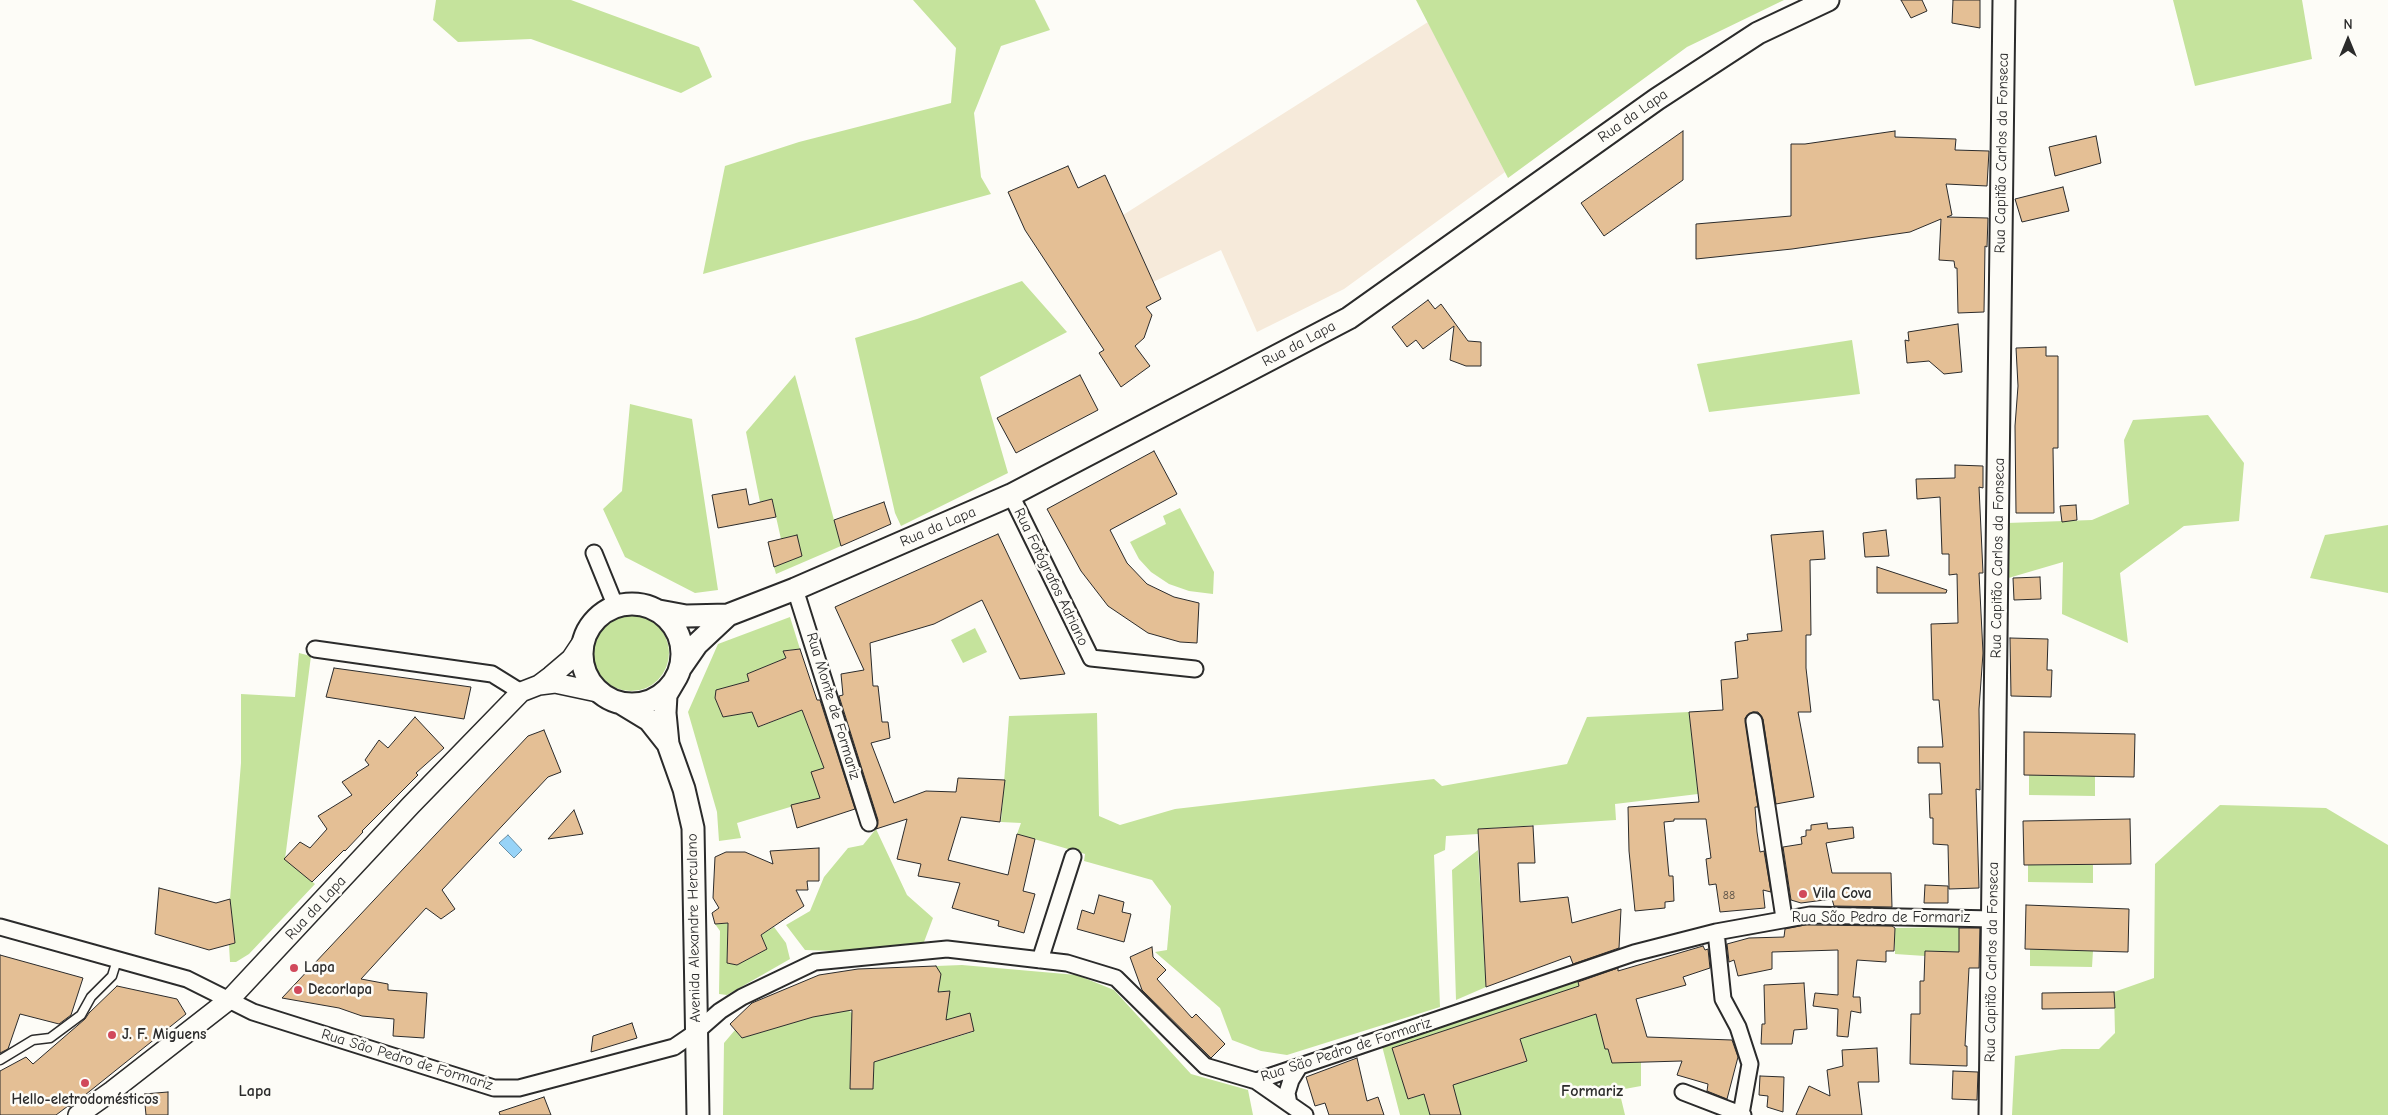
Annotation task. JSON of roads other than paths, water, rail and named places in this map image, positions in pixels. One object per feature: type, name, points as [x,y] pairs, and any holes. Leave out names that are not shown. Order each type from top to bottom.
[{"type":"main road","name":"Rua da Lapa","points":[[659,612],[686,616],[728,615],[795,589],[1011,495],[1349,318],[1657,99],[1758,33],[1828,0]]},
{"type":"main road","name":"Rua Capitão Carlos da Fonseca","points":[[1990,1115],[2004,0]]},
{"type":"main road","points":[[630,604],[645,606],[659,612],[670,621],[678,633],[682,644],[679,672],[668,689],[657,698],[644,703],[630,704],[609,697],[591,682],[584,667],[582,652],[585,638],[592,624],[602,614],[616,607],[630,604]]},
{"type":"main road","name":"Rua da Lapa","points":[[679,672],[697,644],[728,615]]},
{"type":"main road","name":"Avenida Alexandre Herculano","points":[[679,672],[666,696],[665,713],[668,744],[684,789],[693,828],[698,1115]]},
{"type":"main road","name":"Avenida Alexandre Herculano","points":[[609,697],[649,720],[668,744]]},
{"type":"street","name":"Rua Fotógrafos Adriano","points":[[1011,495],[1091,658],[1195,669]]},
{"type":"street","points":[[594,553],[616,607]]},
{"type":"street","name":"Rua Monte de Formariz","points":[[795,589],[869,823]]},
{"type":"street","name":"Rua da Lapa","points":[[539,685],[571,659],[585,638]]},
{"type":"street","points":[[315,649],[492,674],[521,692]]},
{"type":"street","name":"Rua da Lapa","points":[[78,1115],[112,1091],[230,999],[411,805],[521,692],[539,685],[555,683],[609,697]]},
{"type":"street","points":[[1754,721],[1784,918]]},
{"type":"street","points":[[1040,960],[1073,858]]},
{"type":"street","name":"Rua São Pedro de Formariz","points":[[0,927],[187,979],[253,1012],[494,1088],[518,1088],[674,1046],[696,1032],[720,1011],[742,997],[815,962],[947,949],[1067,964],[1116,978],[1205,1066],[1256,1081],[1634,953],[1716,932],[1784,918],[1810,915],[1993,918]]},
{"type":"street","points":[[1683,1092],[1742,1115],[1750,1064],[1738,1026],[1723,999],[1716,932]]},
{"type":"street","points":[[1289,1104],[1287,1093],[1290,1080],[1299,1067]]},
{"type":"street","points":[[1256,1081],[1305,1115]]},
{"type":"lane","points":[[0,1060],[33,1040],[50,1038],[81,1015],[91,997],[112,976],[117,960]]},
{"type":"water","points":[[508,835],[522,850],[514,858],[499,843]]},
{"type":"place","name":"Vila Cova","points":[[1803,894]]},
{"type":"place","name":"Lapa","points":[[294,968]]},
{"type":"place","name":"Decorlapa","points":[[298,990]]},
{"type":"place","name":"J. F. Miguens","points":[[112,1035]]},
{"type":"place","name":"Hello-eletrodomésticos","points":[[85,1083]]},
{"type":"district","name":"Lapa","points":[[255,1091]]},
{"type":"district","name":"Formariz","points":[[1592,1091]]}]
